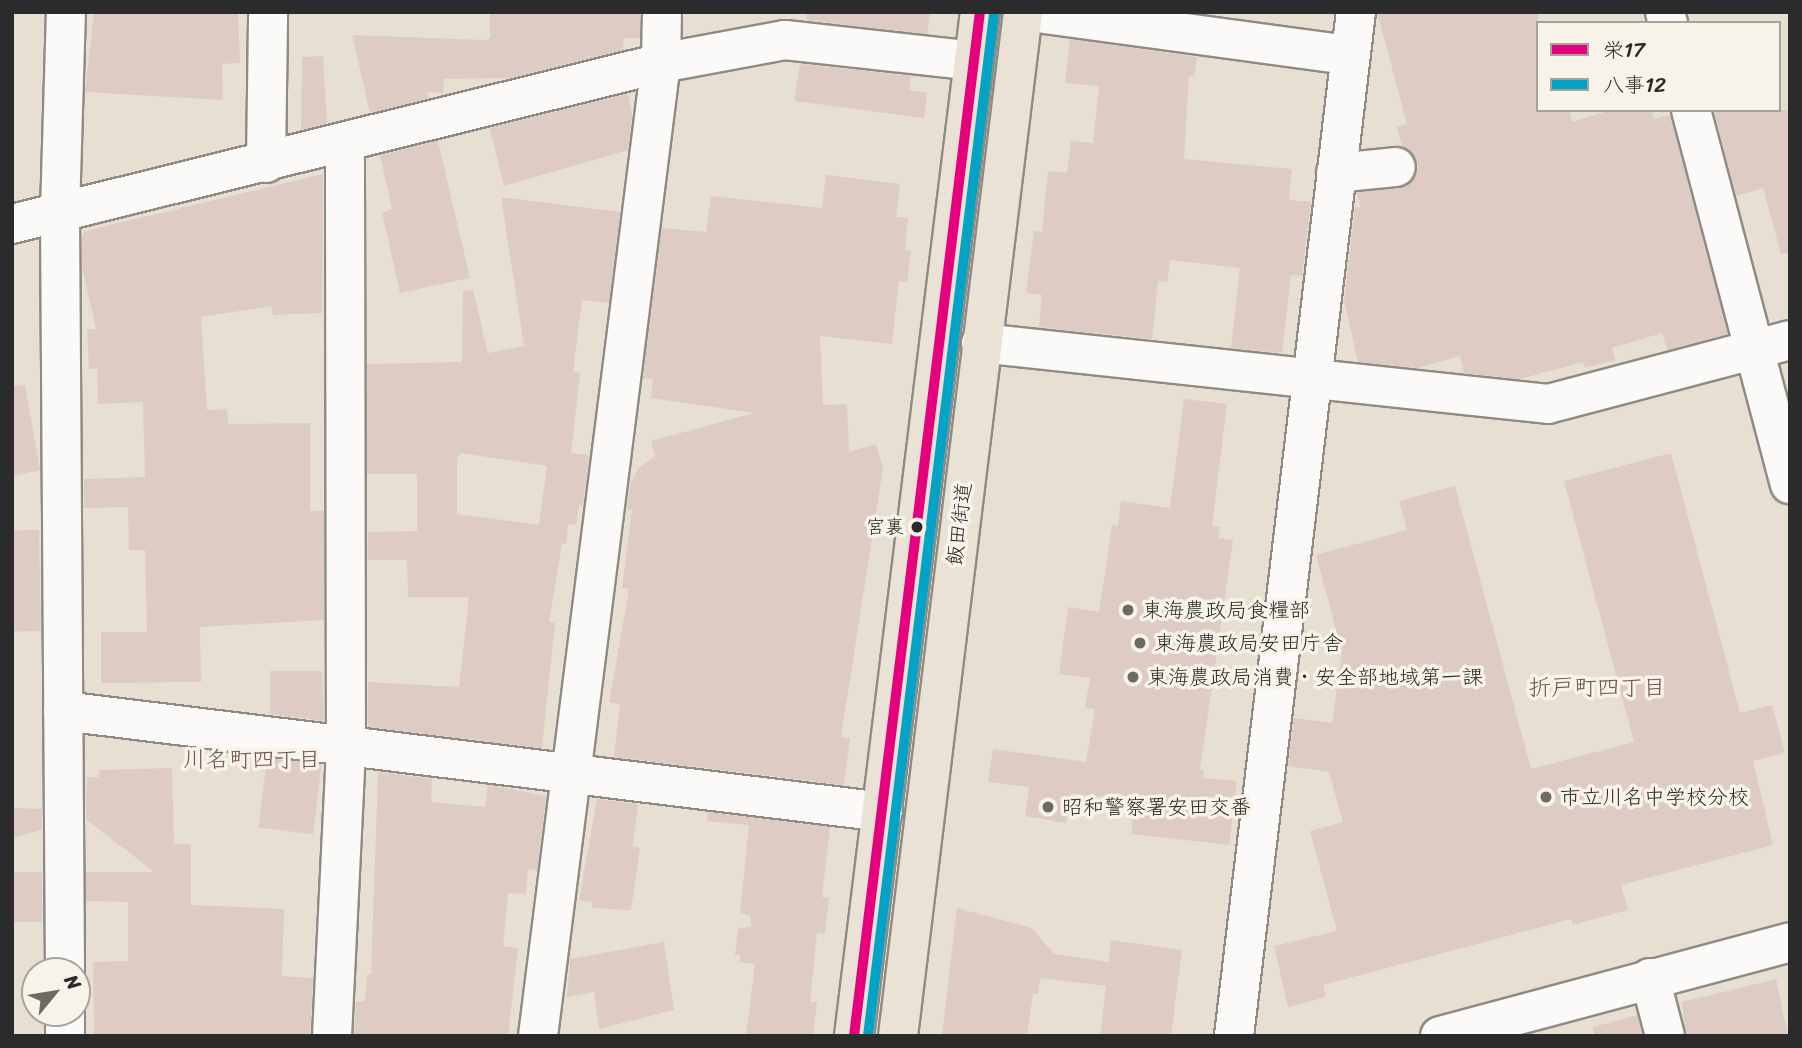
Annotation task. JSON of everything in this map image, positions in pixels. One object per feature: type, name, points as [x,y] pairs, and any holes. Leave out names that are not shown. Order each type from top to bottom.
[{"type":"highway","name":"飯田街道","points":[[854,1036],[980,12]]},
{"type":"highway","name":"飯田街道","points":[[898,1036],[1023,12]]},
{"type":"street","points":[[65,957],[60,212],[66,12]]},
{"type":"street","points":[[266,163],[268,12]]},
{"type":"street","points":[[538,1036],[568,776],[661,63],[662,12]]},
{"type":"street","points":[[1030,12],[1350,55]]},
{"type":"street","points":[[1234,1036],[1356,12]]},
{"type":"street","points":[[12,224],[661,63],[785,40],[974,61]]},
{"type":"street","points":[[1692,112],[1772,344],[1790,484]]},
{"type":"street","points":[[332,1036],[346,746],[345,143]]},
{"type":"street","points":[[1336,173],[1396,167]]},
{"type":"street","points":[[981,343],[1548,404],[1772,344]]},
{"type":"street","points":[[63,711],[568,776],[883,812]]},
{"type":"street","points":[[1440,1036],[1790,942]]},
{"type":"street","points":[[1650,978],[1665,1036]]},
{"type":"building","points":[[94,12],[238,12],[240,63],[222,64],[223,100],[85,92]]},
{"type":"building","points":[[490,12],[640,12],[640,38],[624,38],[623,50],[509,78],[444,79],[443,93],[427,92],[429,98],[370,113],[352,35],[485,40],[490,38]]},
{"type":"building","points":[[807,12],[930,12],[927,34],[806,20]]},
{"type":"building","points":[[1377,12],[1538,12],[1536,112],[1570,112],[1572,122],[1604,112],[1652,112],[1654,119],[1670,115],[1728,334],[1667,350],[1662,333],[1612,348],[1615,360],[1585,368],[1583,362],[1520,379],[1464,373],[1460,356],[1417,368],[1358,362],[1344,301],[1355,207],[1361,208],[1357,193],[1408,185],[1418,166],[1413,154],[1402,146],[1397,127],[1407,124]]},
{"type":"building","points":[[1070,39],[1197,57],[1194,77],[1189,76],[1184,159],[1292,169],[1289,200],[1311,202],[1302,276],[1291,275],[1282,353],[1231,348],[1240,268],[1170,260],[1167,282],[1158,281],[1152,339],[1039,327],[1042,295],[1026,293],[1034,231],[1042,232],[1048,171],[1067,173],[1071,141],[1093,143],[1099,86],[1065,83]]},
{"type":"building","points":[[323,56],[327,123],[301,130],[302,57]]},
{"type":"building","points":[[800,64],[911,76],[909,90],[927,93],[924,118],[794,101]]},
{"type":"building","points":[[628,94],[632,115],[628,150],[504,186],[490,128]]},
{"type":"building","points":[[1790,110],[1790,253],[1781,254],[1763,188],[1736,196],[1715,112]]},
{"type":"building","points":[[438,141],[470,278],[400,293],[382,212],[392,209],[380,155]]},
{"type":"building","points":[[323,174],[322,313],[273,315],[272,306],[201,317],[207,410],[227,409],[228,424],[310,423],[310,511],[324,511],[324,620],[200,627],[201,682],[101,683],[101,632],[147,632],[145,550],[129,550],[128,507],[84,508],[84,479],[145,477],[143,402],[98,404],[97,369],[89,369],[87,329],[96,329],[82,267],[82,236],[86,231]]},
{"type":"building","points":[[826,175],[900,184],[896,217],[908,218],[905,250],[911,251],[907,282],[899,281],[892,344],[820,336],[823,405],[847,404],[849,452],[876,444],[883,468],[841,737],[850,738],[844,785],[614,757],[620,704],[609,703],[629,589],[622,588],[632,510],[627,510],[630,484],[638,469],[655,456],[651,441],[754,413],[651,398],[653,379],[643,378],[662,228],[706,232],[711,196],[822,208]]},
{"type":"building","points":[[501,197],[620,212],[609,303],[582,300],[573,372],[580,373],[571,453],[589,455],[583,505],[579,505],[576,525],[568,524],[566,544],[562,543],[549,622],[555,623],[542,748],[368,727],[368,682],[459,687],[469,597],[408,597],[407,560],[368,560],[368,532],[417,531],[417,474],[367,474],[367,364],[462,362],[463,291],[473,290],[488,353],[524,346]],"holes":[[[461,453],[547,466],[539,525],[457,514],[457,458]]]},
{"type":"building","points":[[25,385],[40,470],[12,476],[12,386]]},
{"type":"building","points":[[1184,399],[1227,404],[1212,526],[1220,527],[1218,538],[1233,540],[1200,770],[1204,770],[1203,778],[1237,781],[1229,845],[1131,834],[1135,801],[1071,793],[1066,823],[1025,816],[1029,787],[988,782],[993,749],[1086,762],[1095,709],[1085,708],[1090,678],[1059,674],[1068,607],[1099,612],[1112,525],[1118,526],[1121,501],[1170,508]]},
{"type":"building","points":[[1671,453],[1740,713],[1772,705],[1785,753],[1753,761],[1773,845],[1621,885],[1628,910],[1573,925],[1571,919],[1323,985],[1326,997],[1288,1007],[1274,946],[1337,931],[1310,831],[1343,822],[1329,772],[1288,766],[1294,718],[1332,723],[1342,652],[1316,555],[1407,530],[1399,501],[1455,486],[1531,769],[1634,742],[1564,481]]},
{"type":"building","points":[[12,530],[39,530],[41,631],[14,631]]},
{"type":"building","points":[[270,671],[322,671],[324,721],[270,714]]},
{"type":"building","points":[[267,758],[322,765],[313,834],[258,827]]},
{"type":"building","points":[[172,768],[174,844],[191,844],[191,905],[284,909],[282,976],[313,978],[310,1036],[94,1036],[93,962],[128,961],[128,902],[86,901],[86,872],[154,872],[86,819],[87,777],[99,777],[99,770]]},
{"type":"building","points":[[378,772],[432,779],[431,802],[485,807],[488,785],[546,796],[537,870],[528,869],[526,894],[508,893],[503,946],[518,948],[508,1036],[354,1036],[356,1001],[365,1001],[367,974],[371,975]]},
{"type":"building","points":[[597,799],[638,804],[633,846],[640,848],[631,910],[592,908],[592,902],[579,900]]},
{"type":"building","points":[[12,808],[42,809],[42,830],[12,838]]},
{"type":"building","points":[[708,812],[830,827],[822,897],[829,898],[825,934],[817,933],[810,1002],[817,1002],[813,1036],[746,1036],[755,964],[739,962],[740,955],[735,955],[738,929],[751,926],[750,915],[740,914],[749,825],[707,821]]},
{"type":"building","points":[[12,872],[42,872],[42,922],[12,922]]},
{"type":"building","points":[[957,908],[1032,928],[1054,954],[1109,962],[1111,940],[1182,950],[1171,1036],[1100,1036],[1106,986],[1040,978],[1038,994],[1033,994],[1027,1036],[942,1036]]},
{"type":"building","points":[[664,942],[674,1010],[599,1029],[594,992],[567,997],[570,959]]},
{"type":"building","points":[[1776,979],[1788,1036],[1686,1036],[1682,1002]]},
{"type":"building","points":[[1637,1015],[1642,1036],[1595,1036],[1593,1027]]},
{"type":"transit line","name":"栄17","points":[[854,1036],[980,12]]},
{"type":"transit line","name":"八事12","points":[[868,1036],[994,14]]},
{"type":"place","name":"宮裏","points":[[917,527]]},
{"type":"place","name":"東海農政局食糧部","points":[[1128,610]]},
{"type":"place","name":"東海農政局安田庁舎","points":[[1140,643]]},
{"type":"place","name":"東海農政局消費・安全部地域第一課","points":[[1133,677]]},
{"type":"place","name":"市立川名中学校分校","points":[[1546,797]]},
{"type":"place","name":"昭和警察署安田交番","points":[[1048,807]]},
{"type":"district","name":"折戸町四丁目","points":[[1597,688]]},
{"type":"district","name":"川名町四丁目","points":[[252,760]]}]
